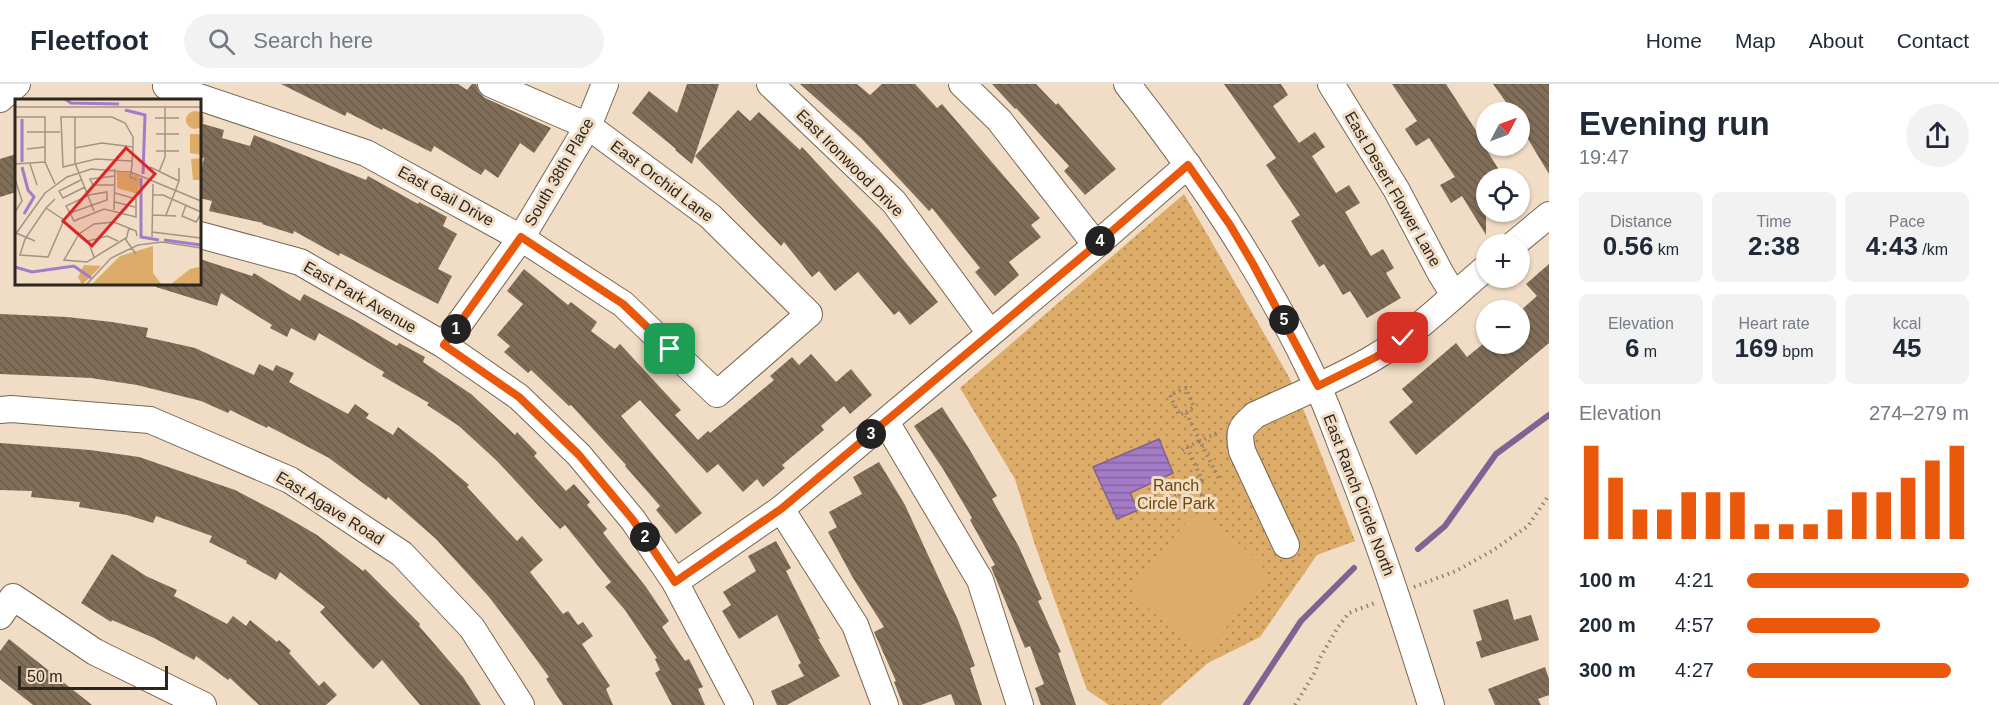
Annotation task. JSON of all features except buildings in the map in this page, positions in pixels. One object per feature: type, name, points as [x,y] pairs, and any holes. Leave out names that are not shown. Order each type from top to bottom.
[{"type":"street","points":[[0,99],[17,84]]},
{"type":"street","name":"East Orchid Lane","points":[[491,84],[588,126],[710,216],[809,314],[717,394]]},
{"type":"street","name":"South 38th Place","points":[[444,345],[521,237],[588,126],[605,84]]},
{"type":"street","name":"East Ironwood Drive","points":[[770,84],[894,202],[990,333]]},
{"type":"street","points":[[962,84],[999,120],[1096,245]]},
{"type":"street","name":"East Ranch Circle North","points":[[1127,84],[1230,225],[1318,386],[1396,592],[1431,705]]},
{"type":"street","name":"East Desert Flower Lane","points":[[1331,84],[1396,189],[1454,295]]},
{"type":"street","name":"East Gail Drive","points":[[164,90],[193,99]]},
{"type":"street","name":"East Gail Drive","points":[[201,102],[366,153],[521,237],[623,304],[717,394]]},
{"type":"street","points":[[675,582],[781,509],[1188,165]]},
{"type":"street","points":[[1526,234],[1549,215]]},
{"type":"street","name":"East Park Avenue","points":[[201,235],[300,262],[444,345],[519,397],[579,455],[633,520],[675,582],[740,705]]},
{"type":"street","points":[[1286,545],[1242,451],[1239,435],[1244,425],[1255,415],[1376,357],[1403,338],[1476,276]]},
{"type":"street","name":"East Agave Road","points":[[0,410],[150,420],[290,480],[402,554],[472,628],[521,705]]},
{"type":"street","points":[[886,422],[980,580],[1020,705]]},
{"type":"street","points":[[781,509],[855,625],[885,705]]},
{"type":"street","points":[[6,606],[203,705]]},
{"type":"path","points":[[1186,388],[1194,407],[1186,412],[1179,415],[1170,395],[1186,388]]},
{"type":"path","points":[[1186,412],[1219,479]]},
{"type":"path","points":[[1182,450],[1223,430]]},
{"type":"path","points":[[1187,447],[1202,480],[1173,495],[1176,499],[1196,490]]},
{"type":"path","points":[[1192,485],[1200,494],[1209,497]]},
{"type":"green space","name":"Ranch Circle Park","points":[[1184,194],[1289,377],[1355,541],[1317,555],[1260,637],[1208,663],[1160,705],[1109,705],[1087,690],[1034,542],[1015,479],[960,388]]},
{"type":"green space","points":[[1204,513],[1262,564],[1264,579],[1208,651],[1196,649],[1135,597],[1134,585],[1191,517]]},
{"type":"shaded area","points":[[1159,439],[1173,473],[1130,493],[1138,510],[1117,519],[1093,467]]},
{"type":"waterway","points":[[1418,549],[1445,526],[1496,454],[1549,415]]},
{"type":"waterway","points":[[1246,705],[1301,621],[1354,568]]},
{"type":"route","points":[[670,349],[623,304],[521,237],[444,345],[519,397],[579,455],[633,520],[675,582],[781,509],[1188,165],[1230,225],[1253,264],[1318,386],[1376,357],[1403,338]]}]
